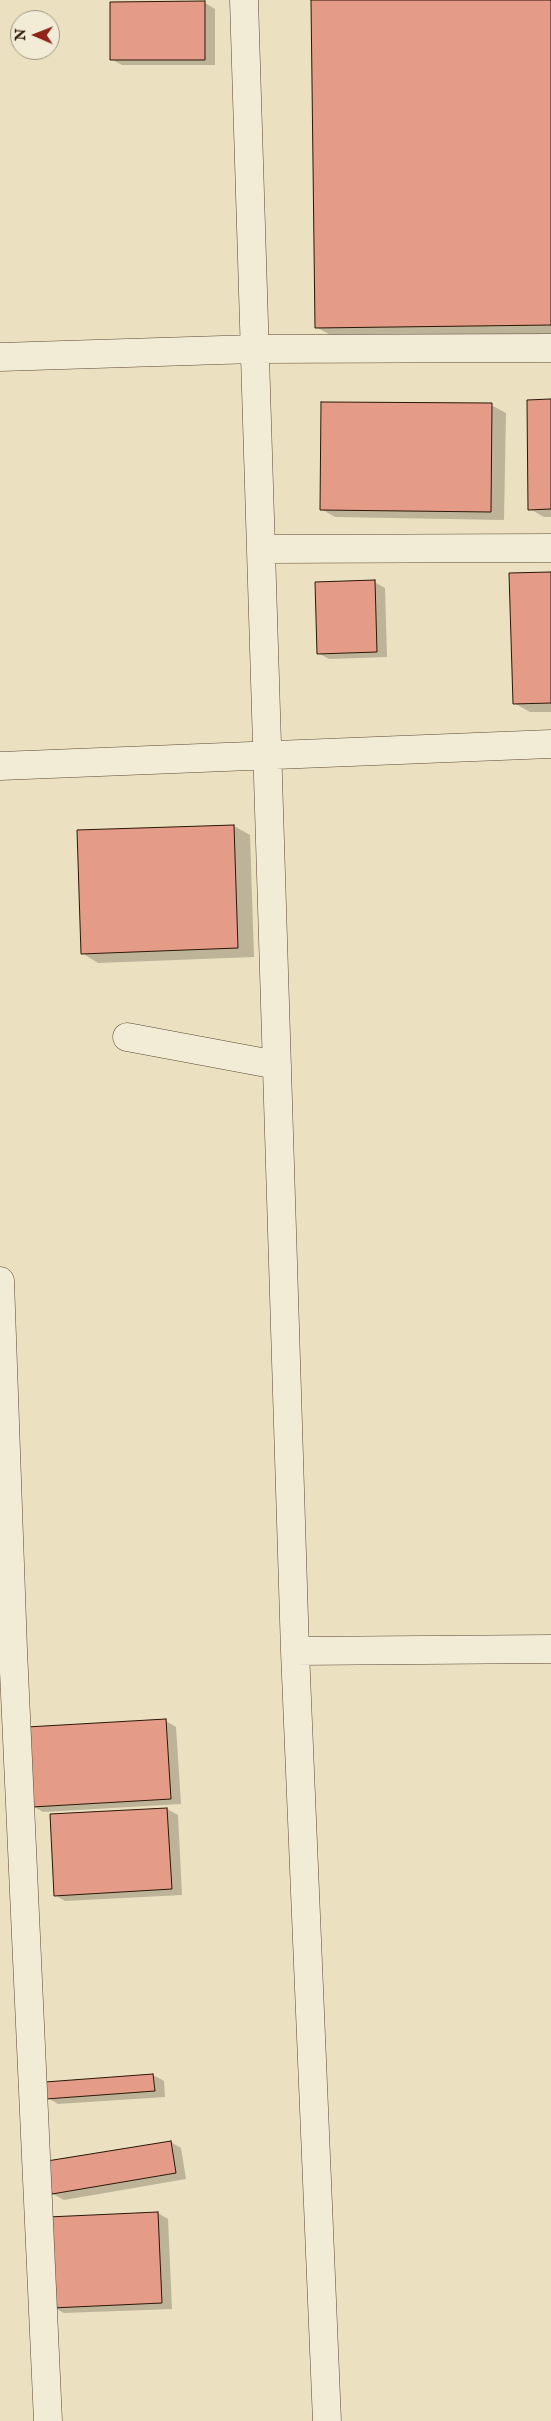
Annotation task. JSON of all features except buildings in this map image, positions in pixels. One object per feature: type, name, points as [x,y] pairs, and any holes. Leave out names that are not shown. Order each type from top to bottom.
[{"type":"street","points":[[244,0],[295,1651],[327,2421]]},
{"type":"street","points":[[0,357],[254,349],[551,348]]},
{"type":"street","points":[[261,549],[551,548]]},
{"type":"street","points":[[0,766],[551,744]]},
{"type":"street","points":[[127,1037],[277,1065]]},
{"type":"street","points":[[0,1281],[13,1660],[48,2421]]},
{"type":"street","points":[[295,1651],[551,1649]]}]
